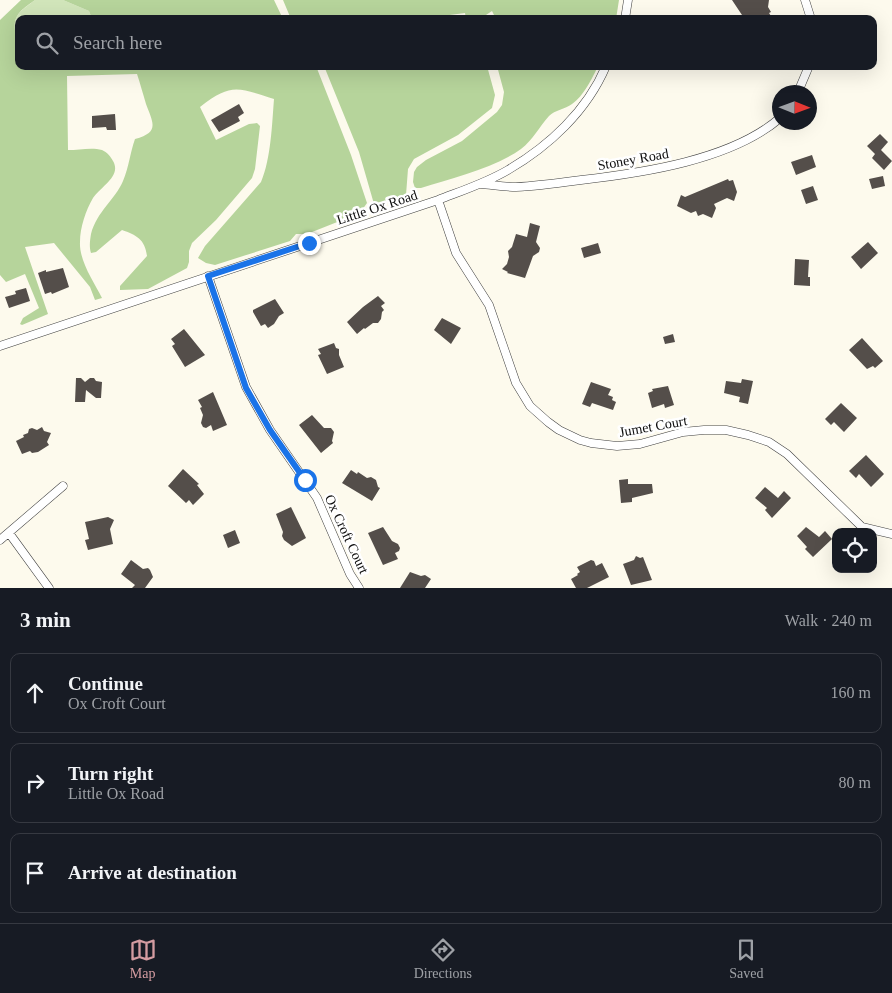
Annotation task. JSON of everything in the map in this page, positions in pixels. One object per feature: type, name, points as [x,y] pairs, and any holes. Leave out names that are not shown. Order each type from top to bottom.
[{"type":"street","points":[[626,15],[628,0]]},
{"type":"street","points":[[805,0],[810,15]]},
{"type":"street","name":"Little Ox Road","points":[[0,346],[438,200],[480,184],[507,171],[527,158],[564,127],[592,93],[604,70]]},
{"type":"street","points":[[801,85],[807,70]]},
{"type":"street","name":"Stoney Road","points":[[480,184],[515,187],[545,185],[668,167],[738,144],[772,125]]},
{"type":"street","name":"Jumet Court","points":[[438,200],[456,253],[489,305],[516,383],[530,406],[548,422],[559,430],[580,440],[617,446],[640,444],[682,432],[704,430],[726,430],[748,435],[769,442],[786,454],[862,527],[892,534]]},
{"type":"street","name":"Ox Croft Court","points":[[208,276],[246,388],[265,423],[317,498],[350,574],[359,588]]},
{"type":"street","points":[[0,540],[63,486]]},
{"type":"street","points":[[9,533],[49,588]]},
{"type":"green space","points":[[21,0],[35,0],[18,15],[15,15],[15,70],[318,70],[351,155],[367,203],[360,213],[307,234],[296,234],[290,241],[215,265],[206,263],[198,258],[205,246],[261,182],[269,152],[274,99],[243,90],[228,91],[200,107],[216,140],[249,124],[257,123],[260,126],[255,169],[252,178],[216,220],[192,243],[187,268],[148,289],[120,290],[120,286],[147,256],[144,245],[139,238],[122,230],[96,252],[91,253],[91,234],[97,219],[120,188],[135,139],[151,130],[152,122],[137,74],[67,76],[68,150],[102,150],[110,156],[115,166],[115,172],[109,181],[90,203],[80,236],[80,249],[84,264],[102,298],[95,300],[90,287],[54,243],[25,247],[48,314],[22,325],[20,324],[23,318],[39,308],[25,274],[6,282],[0,275],[0,20]]},
{"type":"green space","points":[[35,0],[63,0],[89,11],[90,15],[18,15]]},
{"type":"green space","points":[[63,0],[274,0],[281,15],[90,15],[89,11]]},
{"type":"green space","points":[[283,0],[619,0],[617,15],[494,15],[492,11],[486,15],[465,15],[465,13],[450,15],[289,15]]},
{"type":"green space","points":[[326,70],[488,70],[495,95],[492,108],[458,135],[414,159],[408,169],[406,195],[374,204],[359,152]]},
{"type":"green space","points":[[498,70],[596,70],[580,97],[572,104],[549,116],[529,142],[511,156],[459,176],[421,188],[415,188],[413,182],[414,172],[417,167],[426,160],[462,141],[497,112],[502,105],[504,92]]},
{"type":"building","points":[[732,0],[769,0],[768,7],[770,15],[742,15]]},
{"type":"building","points":[[239,104],[244,113],[238,117],[240,121],[219,132],[211,120]]},
{"type":"building","points":[[115,114],[116,130],[107,130],[106,127],[92,128],[92,116]]},
{"type":"building","points":[[880,134],[888,142],[881,150],[892,161],[884,170],[872,158],[875,154],[867,146]]},
{"type":"building","points":[[812,155],[816,167],[796,175],[791,162]]},
{"type":"building","points":[[883,176],[885,186],[872,189],[869,179]]},
{"type":"building","points":[[728,179],[729,181],[733,180],[737,192],[734,201],[727,198],[714,204],[716,208],[712,218],[703,214],[698,216],[696,211],[691,213],[677,206],[681,195],[685,197]]},
{"type":"building","points":[[813,186],[818,200],[806,204],[801,190]]},
{"type":"building","points":[[530,223],[540,226],[536,242],[540,248],[539,252],[533,256],[525,278],[507,273],[502,269],[507,264],[508,251],[512,247],[516,234],[527,237]]},
{"type":"building","points":[[868,242],[878,253],[861,269],[851,257]]},
{"type":"building","points":[[598,243],[601,253],[584,258],[581,248]]},
{"type":"building","points":[[795,259],[809,260],[808,277],[810,277],[810,286],[794,285]]},
{"type":"building","points":[[63,268],[69,287],[52,294],[51,292],[45,294],[38,273]]},
{"type":"building","points":[[26,288],[30,301],[9,308],[5,297],[16,294],[15,291]]},
{"type":"building","points":[[378,296],[385,303],[381,306],[384,310],[381,319],[378,323],[373,323],[357,334],[347,322]]},
{"type":"building","points":[[275,299],[284,313],[268,328],[265,324],[261,326],[253,310]]},
{"type":"building","points":[[442,318],[461,328],[451,344],[434,330]]},
{"type":"building","points":[[184,329],[205,355],[185,367],[172,346],[175,344],[171,339]]},
{"type":"building","points":[[673,334],[675,342],[665,344],[663,337]]},
{"type":"building","points":[[862,338],[883,361],[875,368],[873,366],[867,369],[849,350]]},
{"type":"building","points":[[334,343],[336,348],[339,349],[339,355],[344,367],[327,374],[318,355],[321,354],[318,349]]},
{"type":"building","points":[[76,378],[81,378],[85,382],[90,378],[94,378],[96,381],[102,382],[101,398],[96,398],[86,390],[85,402],[75,402]]},
{"type":"building","points":[[742,379],[753,381],[748,404],[739,402],[740,397],[724,393],[726,381],[741,383]]},
{"type":"building","points":[[591,382],[611,389],[608,395],[613,397],[612,400],[616,402],[613,410],[592,403],[590,407],[582,404]]},
{"type":"building","points":[[668,386],[674,405],[665,408],[664,404],[652,408],[648,393],[653,391],[652,389]]},
{"type":"building","points":[[213,392],[227,425],[213,431],[211,425],[206,428],[201,423],[203,415],[200,408],[202,407],[198,400]]},
{"type":"building","points":[[841,403],[857,418],[844,432],[834,422],[831,425],[825,419]]},
{"type":"building","points":[[312,415],[324,428],[331,428],[334,432],[333,443],[321,453],[299,425]]},
{"type":"building","points":[[42,427],[44,431],[51,433],[47,442],[49,445],[38,452],[32,453],[30,451],[22,454],[16,441],[24,437],[23,435],[28,433],[29,429],[37,430]]},
{"type":"building","points":[[866,455],[884,474],[871,487],[859,474],[856,478],[849,471]]},
{"type":"building","points":[[183,469],[199,484],[197,485],[204,494],[193,505],[189,500],[186,503],[168,486]]},
{"type":"building","points":[[351,470],[376,480],[380,488],[372,501],[342,483]]},
{"type":"building","points":[[628,479],[628,484],[652,484],[653,493],[632,498],[632,502],[621,503],[619,480]]},
{"type":"building","points":[[765,487],[778,498],[784,491],[791,498],[772,518],[765,510],[767,508],[755,498]]},
{"type":"building","points":[[291,507],[306,538],[292,546],[282,536],[283,532],[276,514]]},
{"type":"building","points":[[108,517],[114,520],[110,529],[113,544],[88,550],[85,540],[89,539],[85,522]]},
{"type":"building","points":[[383,527],[392,541],[398,544],[400,548],[395,553],[398,559],[383,565],[368,533]]},
{"type":"building","points":[[806,527],[819,537],[825,531],[832,539],[813,557],[805,549],[807,547],[797,536]]},
{"type":"building","points":[[235,530],[240,543],[228,548],[223,535]]},
{"type":"building","points":[[636,556],[643,557],[652,580],[631,585],[623,564],[634,560]]},
{"type":"building","points":[[131,560],[143,569],[148,568],[150,570],[153,577],[145,588],[132,588],[135,585],[121,574]]},
{"type":"building","points":[[591,560],[594,561],[596,566],[602,563],[609,577],[587,588],[576,588],[571,579],[580,572],[577,567]]},
{"type":"building","points":[[410,572],[421,576],[425,575],[431,579],[425,588],[400,588]]},
{"type":"route","points":[[305,480],[261,416],[246,388],[208,276],[309,243]]}]
